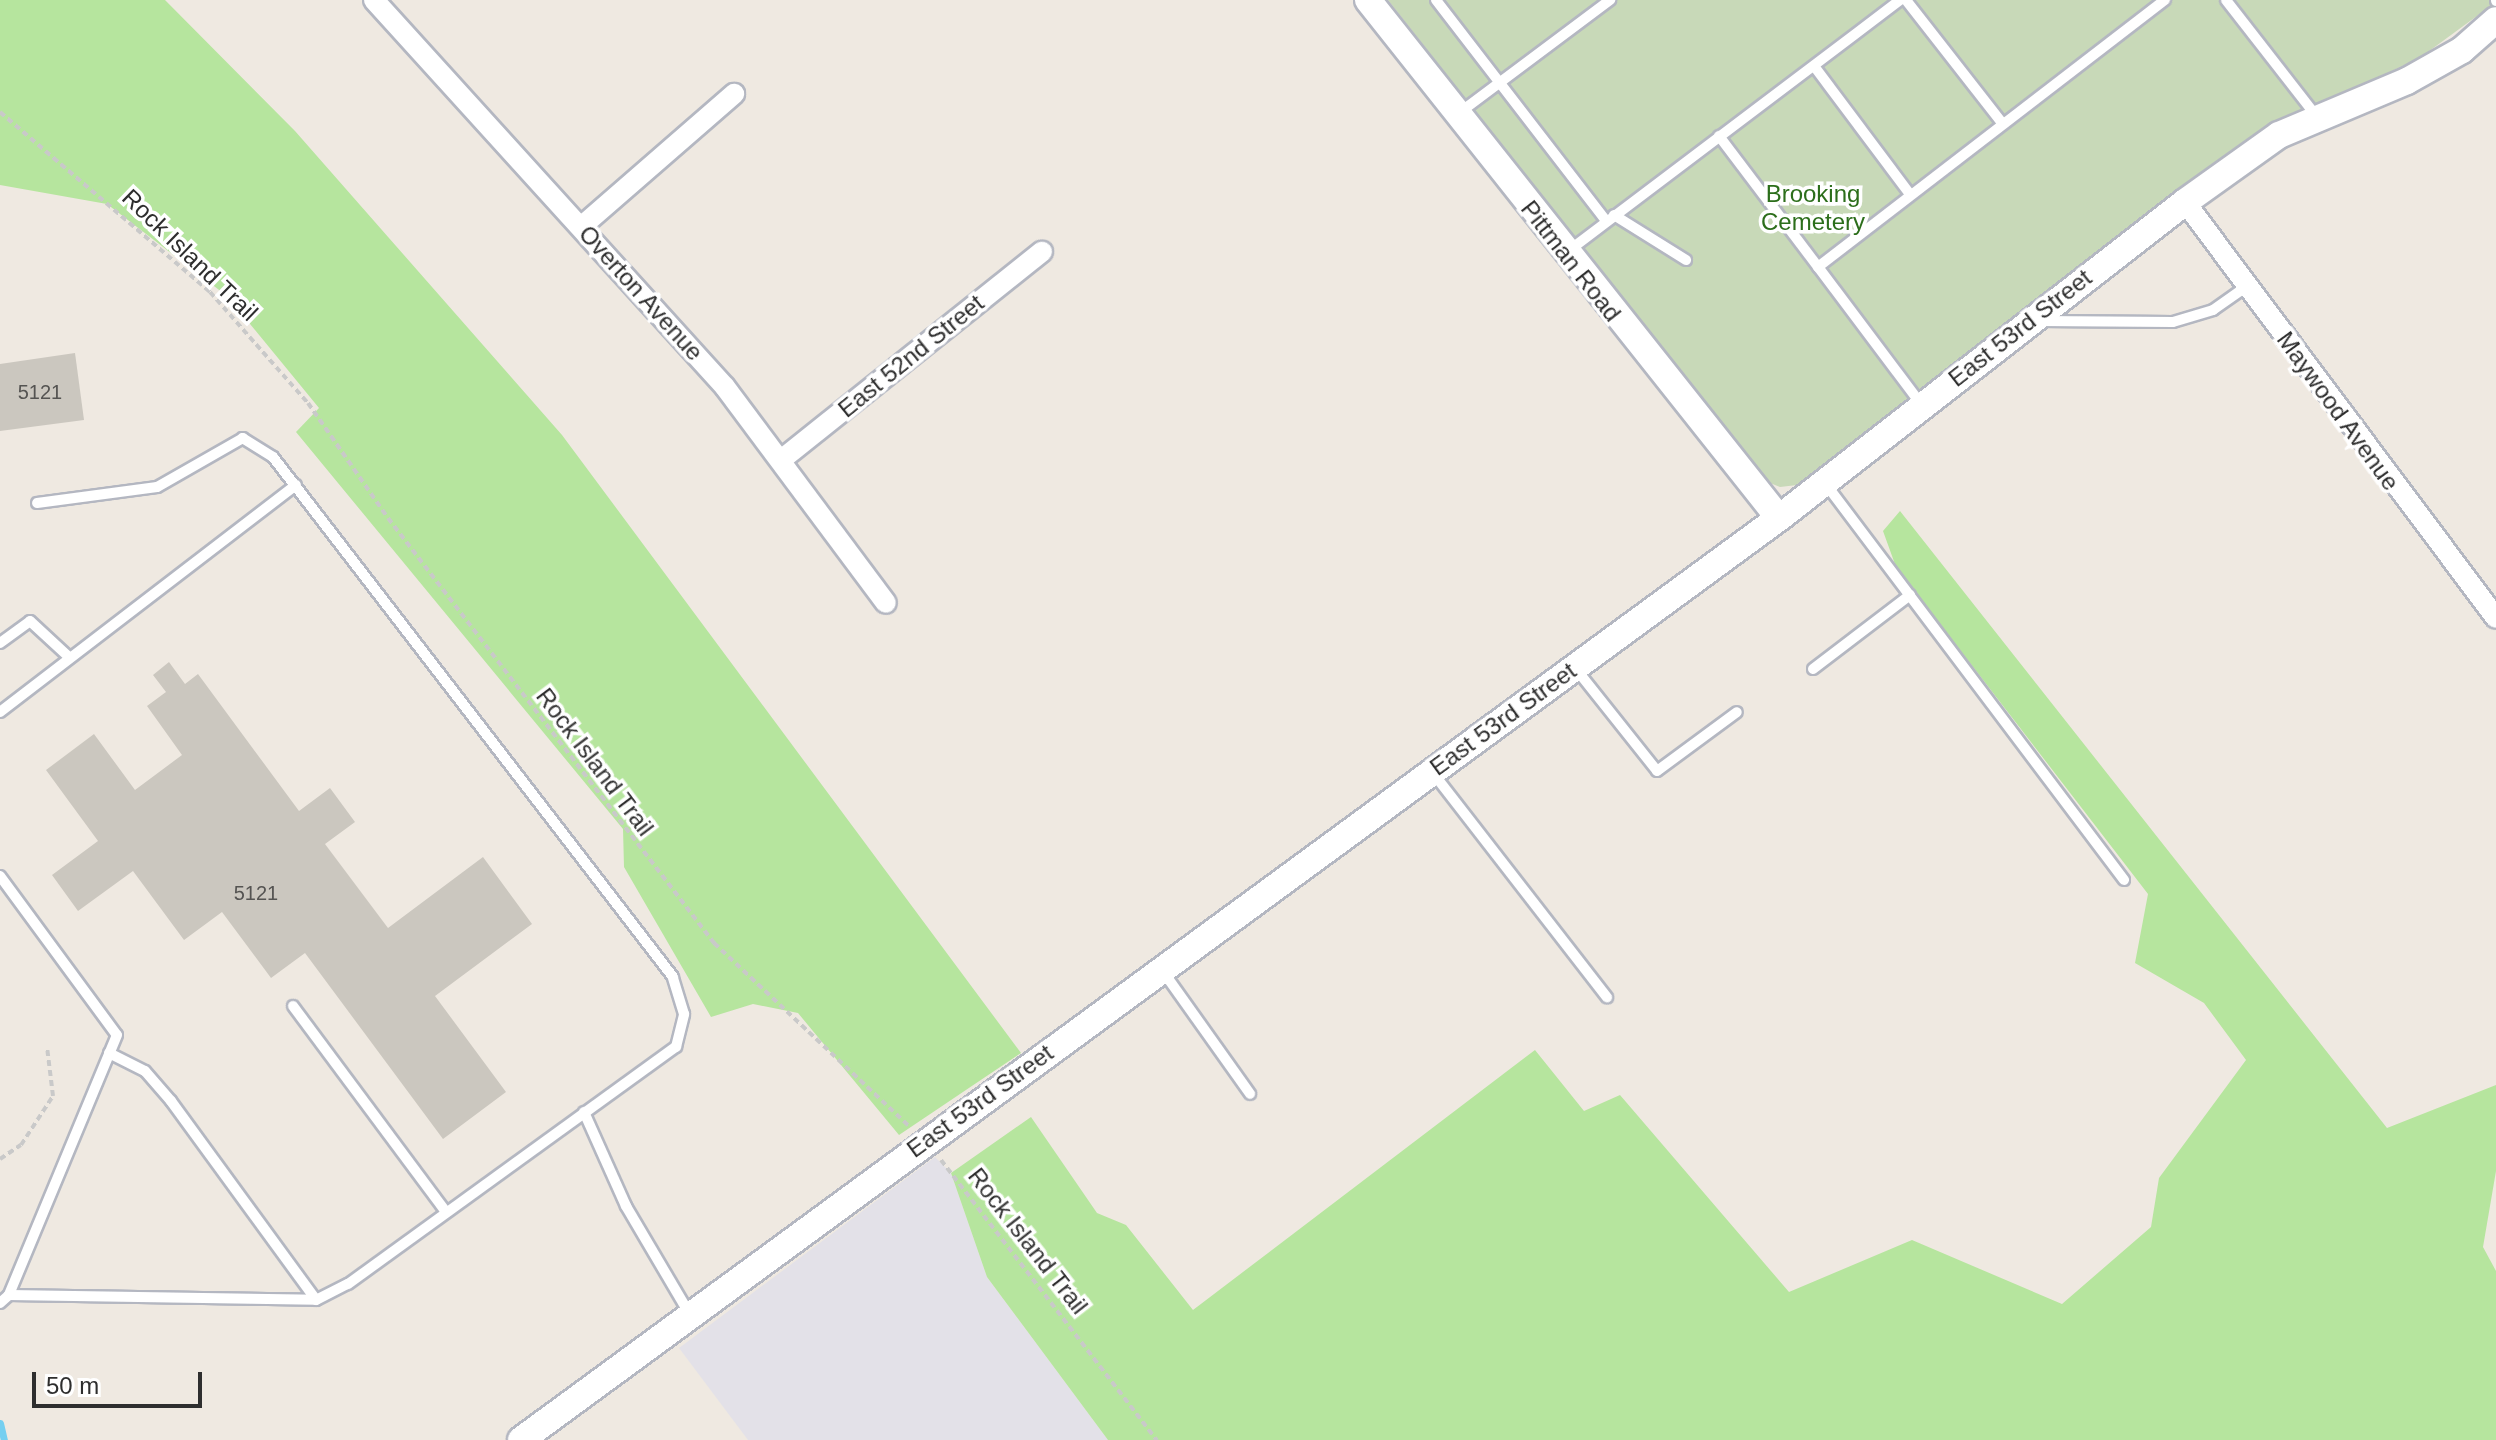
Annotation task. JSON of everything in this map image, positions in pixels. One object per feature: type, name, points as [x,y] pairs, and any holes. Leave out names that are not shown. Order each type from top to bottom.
[{"type":"street","name":"Overton Avenue","points":[[374,0],[725,387],[886,603]]},
{"type":"street","name":"Pittman Road","points":[[1368,0],[1565,253],[1779,518]]},
{"type":"street","name":"East 53rd Street","points":[[521,1440],[1779,518],[1921,404],[2185,202],[2279,135],[2407,81],[2462,50],[2496,20]]},
{"type":"street","points":[[581,227],[734,94]]},
{"type":"street","name":"Maywood Avenue","points":[[2185,202],[2496,618]]},
{"type":"street","name":"East 52nd Street","points":[[781,460],[1042,252]]},
{"type":"lane","points":[[1436,0],[1498,83],[1610,218],[1686,260]]},
{"type":"lane","points":[[1457,115],[1610,0]]},
{"type":"lane","points":[[1565,253],[1903,0],[2002,123]]},
{"type":"lane","points":[[1818,267],[1909,193],[2165,0]]},
{"type":"lane","points":[[2226,0],[2318,119]]},
{"type":"lane","points":[[1814,66],[1909,193]]},
{"type":"lane","points":[[1719,136],[1921,404]]},
{"type":"lane","points":[[2030,321],[2135,327],[2173,322],[2213,310],[2247,286]]},
{"type":"lane","points":[[9,1295],[316,1300],[348,1284],[676,1047],[684,1014],[673,977],[273,457],[243,438],[157,487],[37,503]]},
{"type":"lane","points":[[1824,482],[2124,880]]},
{"type":"lane","points":[[0,712],[296,485]]},
{"type":"lane","points":[[1813,669],[1910,595]]},
{"type":"lane","points":[[0,643],[30,621],[70,658]]},
{"type":"lane","points":[[1574,667],[1657,771],[1737,712]]},
{"type":"lane","points":[[1432,771],[1607,997]]},
{"type":"lane","points":[[0,876],[117,1035],[9,1295],[0,1303]]},
{"type":"lane","points":[[1161,969],[1250,1094]]},
{"type":"lane","points":[[293,1006],[446,1212]]},
{"type":"lane","points":[[109,1053],[145,1071],[171,1101],[316,1300]]},
{"type":"lane","points":[[584,1112],[626,1206],[690,1315]]},
{"type":"path","name":"Rock Island Trail","points":[[0,112],[210,292],[308,403],[388,518],[714,943],[926,1141],[1157,1440]]},
{"type":"path","points":[[0,1159],[21,1145],[53,1096],[47,1047]]},
{"type":"shaded area","points":[[935,1157],[951,1173],[987,1277],[1108,1440],[748,1440],[679,1348]]},
{"type":"green space","points":[[0,0],[165,0],[295,131],[562,435],[1021,1053],[899,1135],[798,1013],[753,1004],[711,1017],[624,867],[623,829],[296,432],[319,408],[227,296],[107,204],[0,185]]},
{"type":"green space","name":"Brooking Cemetery","points":[[1388,0],[2496,2],[2421,57],[2263,133],[1797,485],[1780,487],[1765,481]]},
{"type":"green space","points":[[1900,511],[2387,1128],[2496,1085],[2496,1171],[2483,1247],[2496,1271],[2496,1440],[1108,1440],[987,1277],[951,1173],[1031,1117],[1097,1213],[1126,1225],[1193,1310],[1535,1050],[1584,1111],[1620,1095],[1789,1292],[1912,1240],[2062,1304],[2151,1227],[2159,1178],[2246,1060],[2204,1003],[2135,963],[2148,894],[1896,567],[1883,531]]},
{"type":"building","points":[[75,353],[84,420],[0,431],[0,364]]},
{"type":"building","points":[[169,662],[185,684],[198,674],[299,811],[330,788],[355,822],[325,844],[388,928],[483,857],[532,924],[435,996],[506,1092],[443,1139],[305,953],[271,978],[222,912],[184,940],[133,871],[78,911],[52,875],[98,841],[46,770],[94,734],[135,790],[182,755],[147,706],[166,692],[153,675]]},
{"type":"waterway","points":[[0,1423],[4,1440]]}]
